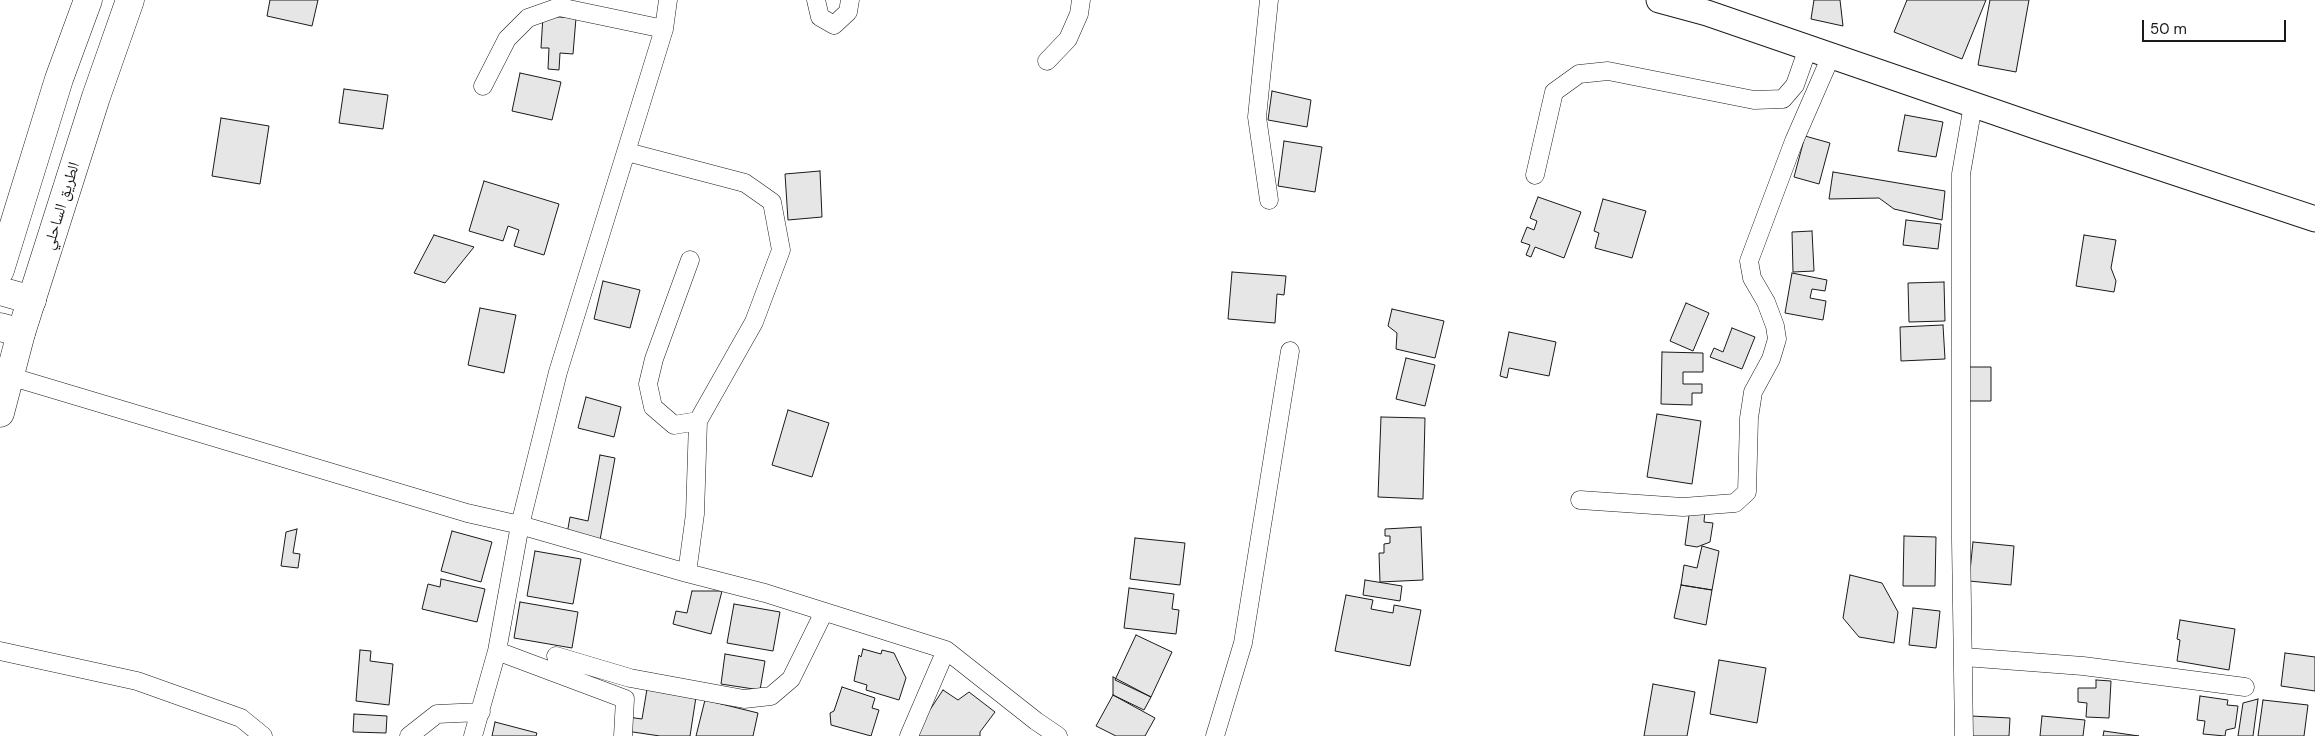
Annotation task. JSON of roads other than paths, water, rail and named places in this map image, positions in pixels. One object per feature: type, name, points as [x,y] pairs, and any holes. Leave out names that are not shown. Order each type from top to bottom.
[{"type":"main road","points":[[0,270],[59,79],[88,0]]},
{"type":"main road","name":"الطريق الساحلي","points":[[0,414],[9,376],[11,330],[32,300],[96,97],[130,0]]},
{"type":"main road","points":[[0,223],[14,210],[22,195]]},
{"type":"main road","points":[[0,291],[32,300]]},
{"type":"street","points":[[473,736],[497,651],[520,525],[558,372],[664,28],[668,0]]},
{"type":"street","points":[[816,0],[820,18],[834,25],[848,12],[850,0]]},
{"type":"street","points":[[1047,60],[1068,39],[1079,14],[1081,0]]},
{"type":"street","points":[[1269,0],[1257,117],[1269,200]]},
{"type":"street","points":[[1659,0],[1707,13],[1973,105],[2315,219]]},
{"type":"street","points":[[483,86],[507,39],[528,18],[559,7],[664,28]]},
{"type":"street","points":[[1534,175],[1554,92],[1579,74],[1608,71],[1754,100],[1783,99],[1819,52]]},
{"type":"street","points":[[1580,500],[1683,508],[1735,503],[1747,492],[1749,418],[1753,392],[1771,359],[1777,339],[1776,326],[1766,302],[1752,278],[1749,261],[1794,141],[1819,52]]},
{"type":"street","points":[[1964,736],[1961,520],[1961,174],[1973,105]]},
{"type":"street","points":[[626,152],[745,182],[772,202],[781,250],[754,322],[698,421],[696,504],[687,573]]},
{"type":"street","points":[[690,260],[654,359],[648,384],[653,407],[674,425],[698,421]]},
{"type":"street","points":[[1215,736],[1243,643],[1290,351]]},
{"type":"street","points":[[9,376],[468,513],[520,525],[687,573],[765,593],[946,650],[1036,721],[1058,736]]},
{"type":"street","points":[[556,656],[630,678],[744,699],[771,696],[792,679],[824,612]]},
{"type":"street","points":[[909,736],[946,650]]},
{"type":"street","points":[[0,651],[137,681],[241,718],[262,736]]},
{"type":"street","points":[[497,651],[625,699],[623,736]]},
{"type":"street","points":[[1964,657],[2083,666],[2244,687]]},
{"type":"street","points":[[409,736],[437,714],[481,712]]}]
